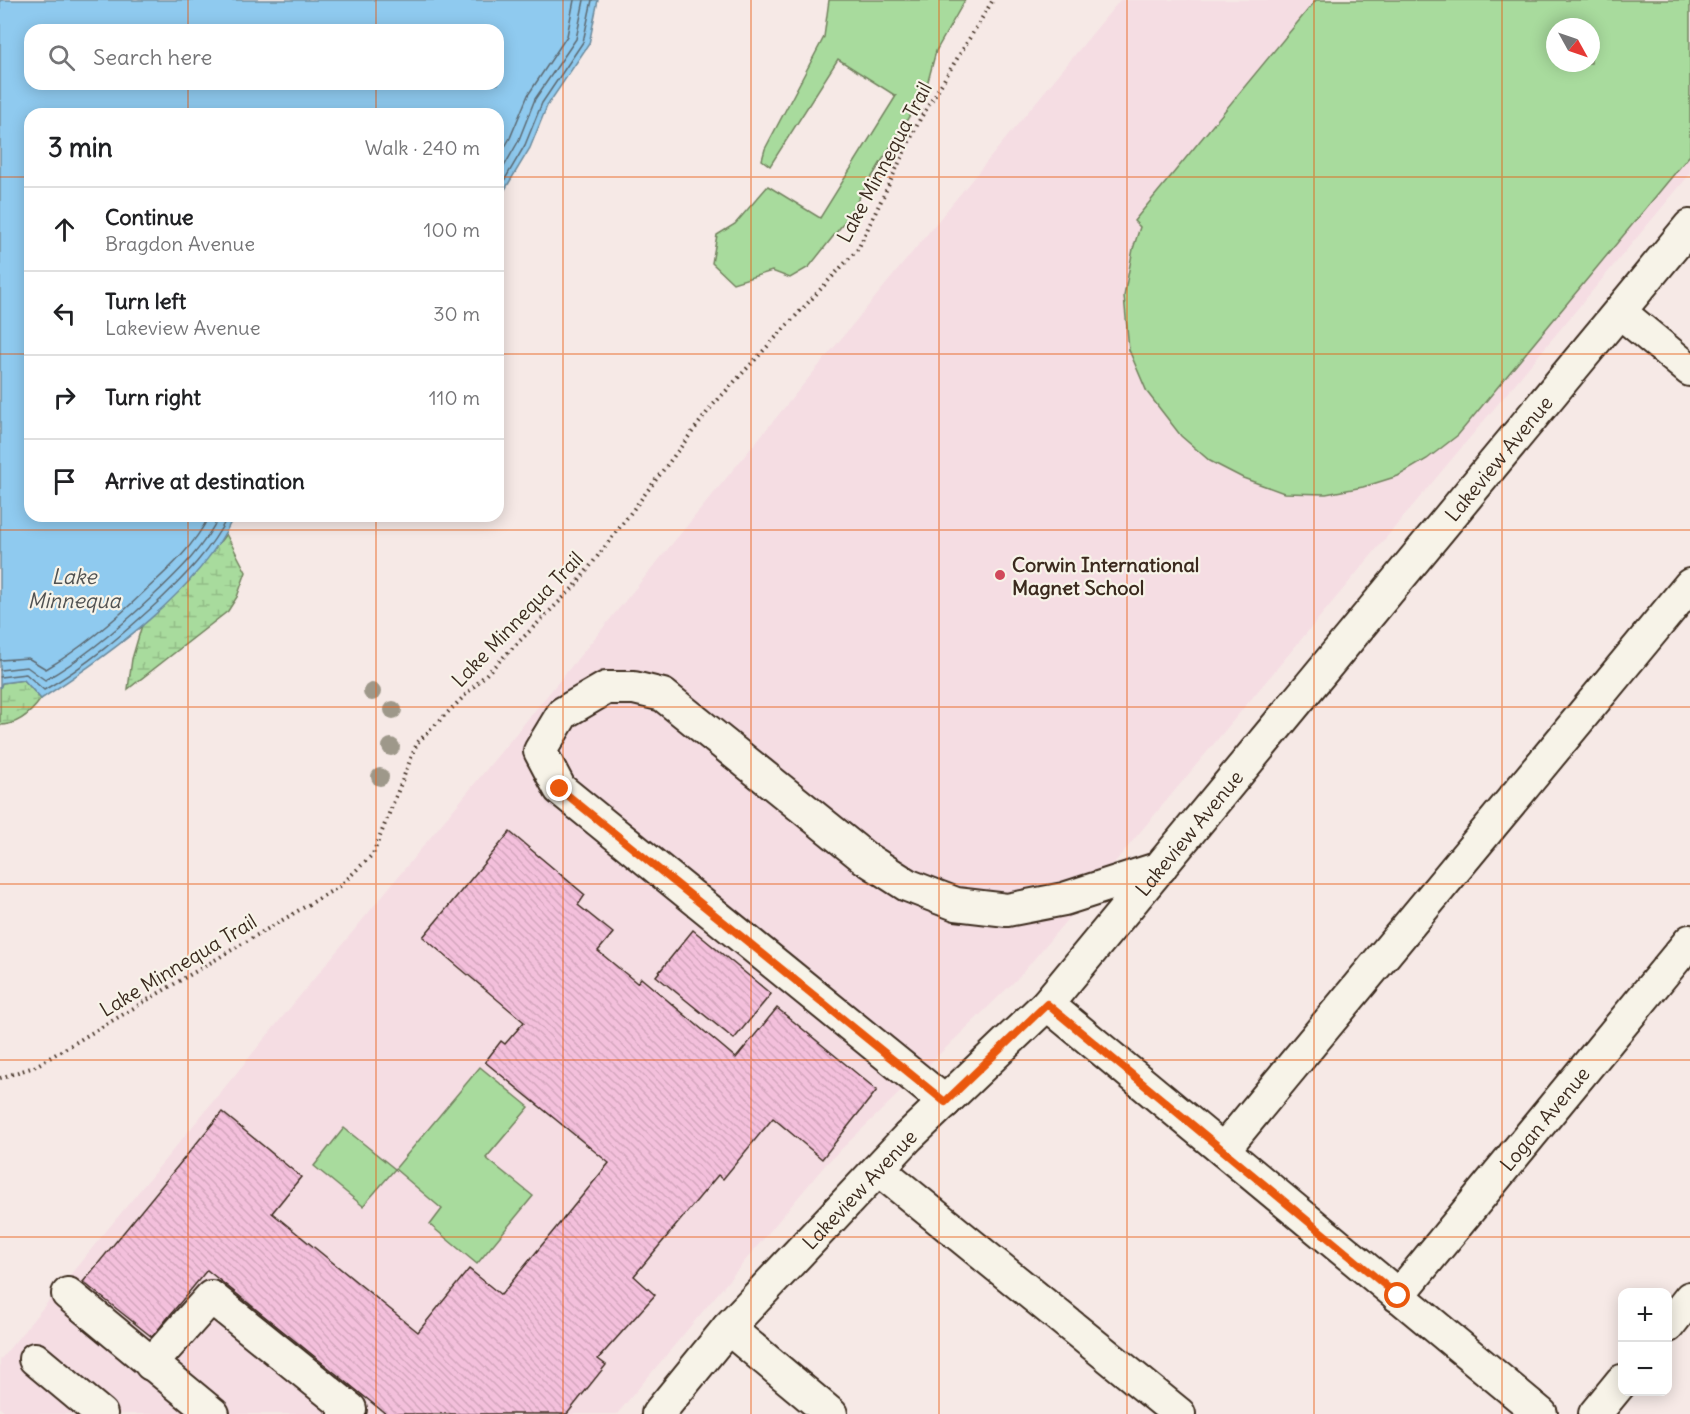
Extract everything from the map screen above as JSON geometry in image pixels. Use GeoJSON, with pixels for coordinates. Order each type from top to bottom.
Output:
{"type":"FeatureCollection","features":[{"type":"Feature","properties":{"kind":"street","name":"Lakeview Avenue"},"geometry":{"type":"LineString","coordinates":[[658,1414],[728,1328],[878,1169],[1047,1004],[1690,226]]}},
{"type":"Feature","properties":{"kind":"street"},"geometry":{"type":"LineString","coordinates":[[1620,312],[1690,370]]}},
{"type":"Feature","properties":{"kind":"street"},"geometry":{"type":"LineString","coordinates":[[1223,1150],[1690,585]]}},
{"type":"Feature","properties":{"kind":"street"},"geometry":{"type":"LineString","coordinates":[[945,1102],[560,789],[540,751],[563,713],[606,688],[634,688],[663,695],[865,858],[907,885],[956,904],[1007,910],[1064,899],[1160,868]]}},
{"type":"Feature","properties":{"kind":"street","name":"Logan Avenue"},"geometry":{"type":"LineString","coordinates":[[1398,1296],[1690,941]]}},
{"type":"Feature","properties":{"kind":"street"},"geometry":{"type":"LineString","coordinates":[[1047,1004],[1541,1414]]}},
{"type":"Feature","properties":{"kind":"street"},"geometry":{"type":"LineString","coordinates":[[878,1169],[1179,1414]]}},
{"type":"Feature","properties":{"kind":"street"},"geometry":{"type":"LineString","coordinates":[[68,1294],[213,1414]]}},
{"type":"Feature","properties":{"kind":"street"},"geometry":{"type":"LineString","coordinates":[[151,1364],[211,1297],[350,1409],[345,1414]]}},
{"type":"Feature","properties":{"kind":"street"},"geometry":{"type":"LineString","coordinates":[[1672,1321],[1690,1298]]}},
{"type":"Feature","properties":{"kind":"street"},"geometry":{"type":"LineString","coordinates":[[728,1328],[831,1414]]}},
{"type":"Feature","properties":{"kind":"street"},"geometry":{"type":"LineString","coordinates":[[35,1359],[101,1414]]}},
{"type":"Feature","properties":{"kind":"street"},"geometry":{"type":"LineString","coordinates":[[1595,1414],[1618,1387]]}},
{"type":"Feature","properties":{"kind":"path","name":"Lake Minnequa Trail"},"geometry":{"type":"LineString","coordinates":[[0,1078],[34,1067],[340,886],[373,854],[417,743],[575,586],[712,406],[858,249],[920,119],[993,0]]}},
{"type":"Feature","properties":{"kind":"shaded area","name":"Corwin International Magnet School"},"geometry":{"type":"Polygon","coordinates":[[[1120,0],[1690,0],[1690,174],[1019,977],[826,1164],[617,1414],[7,1414],[0,1408],[0,1360],[1120,0]]]}},
{"type":"Feature","properties":{"kind":"green space"},"geometry":{"type":"Polygon","coordinates":[[[829,0],[965,0],[936,51],[926,89],[843,224],[809,267],[790,278],[772,271],[733,283],[712,263],[717,235],[735,224],[768,186],[820,218],[896,96],[838,59],[770,166],[762,160],[765,149],[824,37],[829,0]]]}},
{"type":"Feature","properties":{"kind":"green space"},"geometry":{"type":"Polygon","coordinates":[[[1316,0],[1690,0],[1690,155],[1458,435],[1427,459],[1398,476],[1363,487],[1326,494],[1284,493],[1243,478],[1210,461],[1181,436],[1147,392],[1129,350],[1124,296],[1133,249],[1140,227],[1134,221],[1316,0]]]}},
{"type":"Feature","properties":{"kind":"green space"},"geometry":{"type":"Polygon","coordinates":[[[226,534],[246,572],[237,597],[228,611],[128,689],[132,659],[142,625],[189,581],[226,534]]]}},
{"type":"Feature","properties":{"kind":"green space"},"geometry":{"type":"Polygon","coordinates":[[[24,680],[41,699],[24,717],[13,723],[0,725],[2,683],[24,680]]]}},
{"type":"Feature","properties":{"kind":"green space"},"geometry":{"type":"Polygon","coordinates":[[[480,1067],[529,1107],[486,1158],[533,1196],[477,1264],[430,1225],[442,1209],[395,1169],[480,1067]]]}},
{"type":"Feature","properties":{"kind":"green space"},"geometry":{"type":"Polygon","coordinates":[[[344,1128],[395,1169],[363,1206],[314,1166],[344,1128]]]}},
{"type":"Feature","properties":{"kind":"water","name":"Lake Minnequa"},"geometry":{"type":"Polygon","coordinates":[[[0,0],[598,0],[589,44],[547,106],[530,148],[504,191],[504,108],[24,108],[24,522],[231,522],[218,544],[175,595],[150,619],[95,662],[41,699],[24,680],[2,683],[0,688],[0,0]]]}},
{"type":"Feature","properties":{"kind":"building"},"geometry":{"type":"Polygon","coordinates":[[[510,832],[585,895],[578,905],[613,933],[598,951],[637,983],[641,978],[736,1058],[777,1008],[877,1090],[822,1159],[773,1118],[723,1179],[718,1175],[634,1276],[655,1295],[598,1359],[606,1365],[567,1414],[386,1414],[207,1270],[152,1337],[83,1282],[222,1112],[301,1177],[272,1213],[418,1332],[469,1269],[501,1295],[609,1163],[485,1062],[501,1041],[505,1044],[524,1022],[423,937],[510,832]]]}},
{"type":"Feature","properties":{"kind":"building"},"geometry":{"type":"Polygon","coordinates":[[[693,930],[771,994],[734,1039],[656,976],[693,930]]]}},
{"type":"Feature","properties":{"kind":"place","name":"Corwin International Magnet School"},"geometry":{"type":"Point","coordinates":[1000,575]}},
{"type":"Feature","properties":{"kind":"route"},"geometry":{"type":"LineString","coordinates":[[560,789],[945,1102],[1047,1004],[1398,1296]]}}]}
